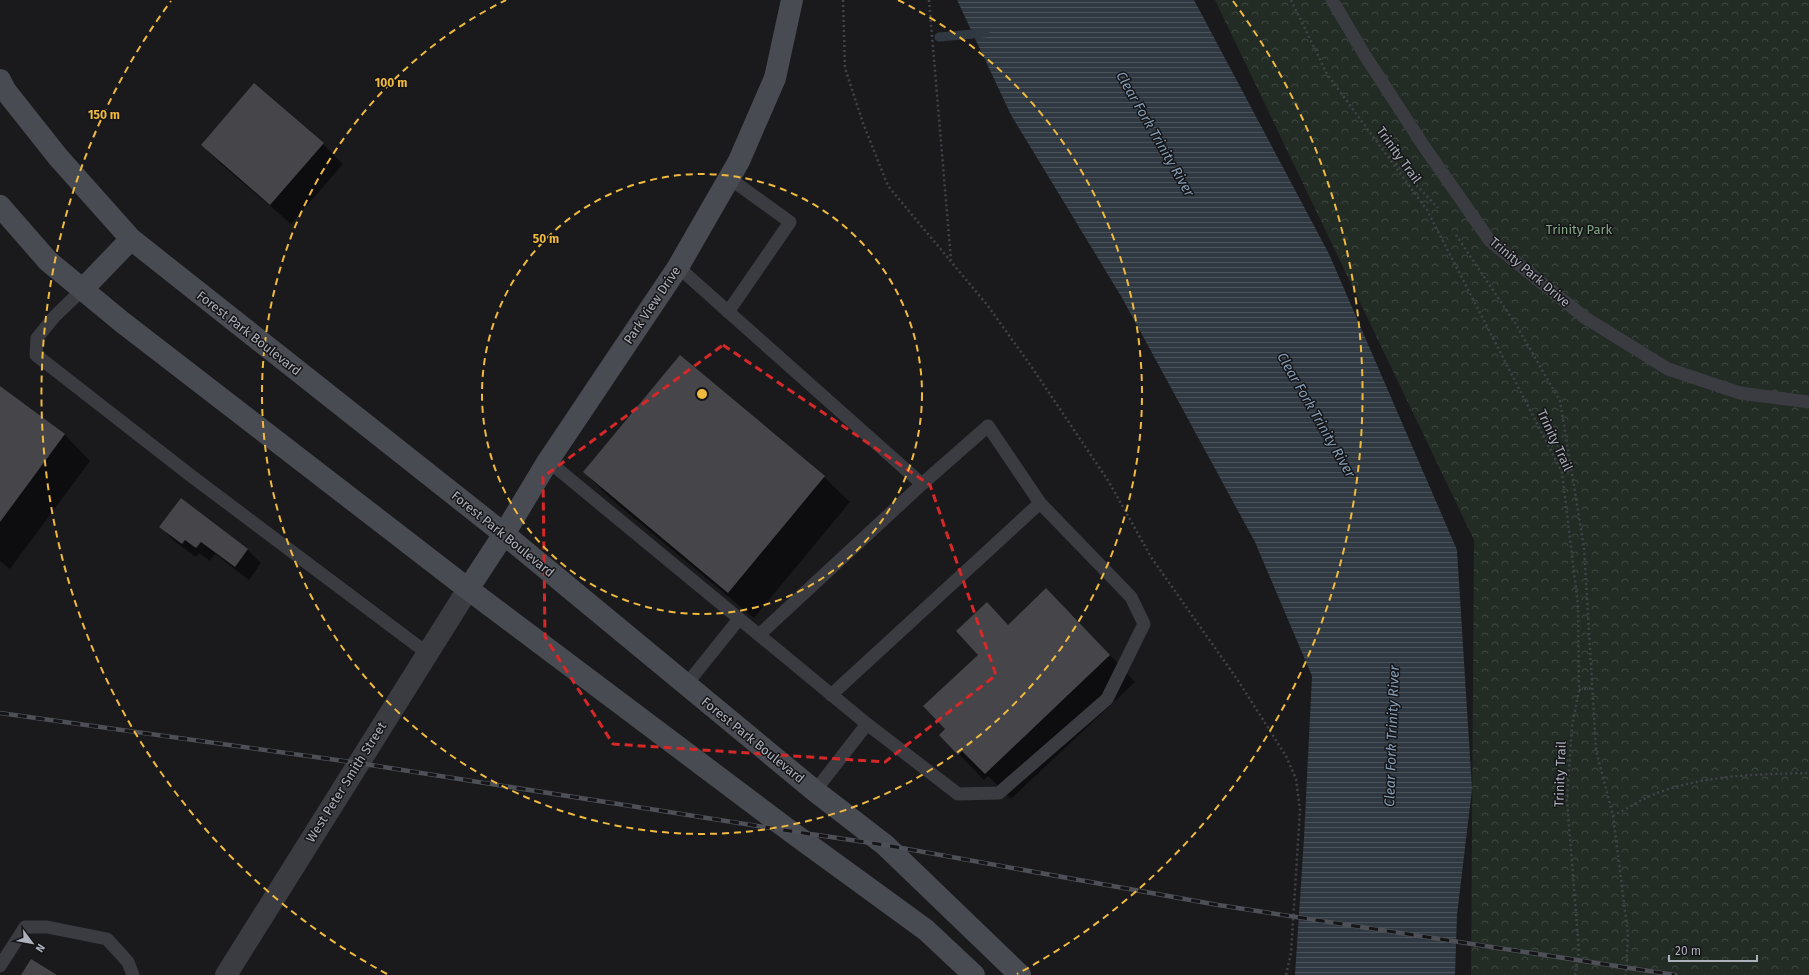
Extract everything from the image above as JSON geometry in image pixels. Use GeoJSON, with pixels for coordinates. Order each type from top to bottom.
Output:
{"type":"FeatureCollection","features":[{"type":"Feature","properties":{"kind":"main road","name":"Park View Drive"},"geometry":{"type":"LineString","coordinates":[[468,589],[504,534],[548,461],[678,267],[730,178],[775,78],[792,0]]}},
{"type":"Feature","properties":{"kind":"main road","name":"Forest Park Boulevard"},"geometry":{"type":"LineString","coordinates":[[0,80],[5,90],[58,157],[131,239],[504,534],[686,685],[885,845],[1020,975]]}},
{"type":"Feature","properties":{"kind":"main road"},"geometry":{"type":"LineString","coordinates":[[0,206],[48,261],[122,322],[468,589],[790,831],[926,930],[974,975]]}},
{"type":"Feature","properties":{"kind":"main road"},"geometry":{"type":"LineString","coordinates":[[83,289],[131,239]]}},
{"type":"Feature","properties":{"kind":"street","name":"West Peter Smith Street"},"geometry":{"type":"LineString","coordinates":[[226,975],[468,589]]}},
{"type":"Feature","properties":{"kind":"lane","name":"Trinity Park Drive"},"geometry":{"type":"LineString","coordinates":[[1332,0],[1364,54],[1423,145],[1490,242],[1584,317],[1668,369],[1740,393],[1809,402]]}},
{"type":"Feature","properties":{"kind":"lane"},"geometry":{"type":"LineString","coordinates":[[728,312],[790,222],[730,178]]}},
{"type":"Feature","properties":{"kind":"lane"},"geometry":{"type":"LineString","coordinates":[[678,267],[922,484]]}},
{"type":"Feature","properties":{"kind":"lane"},"geometry":{"type":"LineString","coordinates":[[83,289],[55,316],[38,338],[36,355],[190,475],[427,653]]}},
{"type":"Feature","properties":{"kind":"lane"},"geometry":{"type":"LineString","coordinates":[[548,461],[758,635],[831,695],[958,794],[999,793],[1107,699],[1144,624],[1130,597],[1040,503],[988,426],[922,484],[758,635]]}},
{"type":"Feature","properties":{"kind":"lane"},"geometry":{"type":"LineString","coordinates":[[831,695],[1040,503]]}},
{"type":"Feature","properties":{"kind":"lane"},"geometry":{"type":"LineString","coordinates":[[686,685],[739,619]]}},
{"type":"Feature","properties":{"kind":"lane"},"geometry":{"type":"LineString","coordinates":[[816,791],[867,724]]}},
{"type":"Feature","properties":{"kind":"lane"},"geometry":{"type":"LineString","coordinates":[[0,966],[25,927],[47,927],[107,939],[128,962],[133,975]]}},
{"type":"Feature","properties":{"kind":"path"},"geometry":{"type":"LineString","coordinates":[[843,0],[845,68],[863,123],[888,186],[988,306],[1109,482],[1151,557],[1239,682],[1286,756],[1296,779],[1300,810],[1291,953],[1286,975]]}},
{"type":"Feature","properties":{"kind":"path"},"geometry":{"type":"LineString","coordinates":[[929,0],[951,260]]}},
{"type":"Feature","properties":{"kind":"path","name":"Trinity Trail"},"geometry":{"type":"LineString","coordinates":[[1291,0],[1328,74],[1427,210],[1562,472],[1578,605],[1579,690],[1572,726],[1568,800],[1579,951],[1575,975]]}},
{"type":"Feature","properties":{"kind":"path"},"geometry":{"type":"LineString","coordinates":[[1381,147],[1439,209]]}},
{"type":"Feature","properties":{"kind":"path"},"geometry":{"type":"LineString","coordinates":[[1456,234],[1515,323],[1560,401],[1584,547],[1591,688],[1596,750],[1613,816],[1628,934],[1626,975]]}},
{"type":"Feature","properties":{"kind":"path"},"geometry":{"type":"LineString","coordinates":[[1562,472],[1572,471]]}},
{"type":"Feature","properties":{"kind":"path"},"geometry":{"type":"LineString","coordinates":[[1579,690],[1591,688]]}},
{"type":"Feature","properties":{"kind":"path"},"geometry":{"type":"LineString","coordinates":[[1613,816],[1659,792],[1700,781],[1756,774],[1809,773]]}},
{"type":"Feature","properties":{"kind":"highlighted area"},"geometry":{"type":"Polygon","coordinates":[[[723,345],[930,485],[996,675],[885,762],[613,744],[545,637],[543,477],[723,345]]]}},
{"type":"Feature","properties":{"kind":"green space","name":"Trinity Park"},"geometry":{"type":"Polygon","coordinates":[[[1215,0],[1809,0],[1809,975],[1471,975],[1474,540],[1215,0]]]}},
{"type":"Feature","properties":{"kind":"water","name":"Clear Fork Trinity River"},"geometry":{"type":"Polygon","coordinates":[[[957,0],[1194,0],[1329,254],[1457,550],[1472,789],[1457,915],[1455,975],[1295,975],[1304,838],[1312,676],[1255,542],[1121,296],[1011,115],[957,0]]]}},
{"type":"Feature","properties":{"kind":"building"},"geometry":{"type":"Polygon","coordinates":[[[254,83],[324,143],[270,205],[201,145],[254,83]]]}},
{"type":"Feature","properties":{"kind":"building"},"geometry":{"type":"Polygon","coordinates":[[[680,355],[825,476],[728,593],[583,472],[680,355]]]}},
{"type":"Feature","properties":{"kind":"building"},"geometry":{"type":"Polygon","coordinates":[[[0,386],[65,434],[0,522],[0,386]]]}},
{"type":"Feature","properties":{"kind":"building"},"geometry":{"type":"Polygon","coordinates":[[[181,498],[248,549],[235,567],[201,542],[196,548],[185,540],[182,544],[159,527],[181,498]]]}},
{"type":"Feature","properties":{"kind":"building"},"geometry":{"type":"Polygon","coordinates":[[[1046,588],[1110,655],[985,774],[962,751],[958,755],[939,735],[945,729],[923,706],[978,655],[956,631],[987,602],[1008,625],[1046,588]]]}},
{"type":"Feature","properties":{"kind":"building"},"geometry":{"type":"Polygon","coordinates":[[[31,959],[57,975],[21,975],[31,959]]]}},
{"type":"Feature","properties":{"kind":"waterway"},"geometry":{"type":"LineString","coordinates":[[939,37],[985,33]]}},
{"type":"Feature","properties":{"kind":"railway"},"geometry":{"type":"LineString","coordinates":[[0,713],[358,763],[885,845],[1218,905],[1675,975]]}}]}
